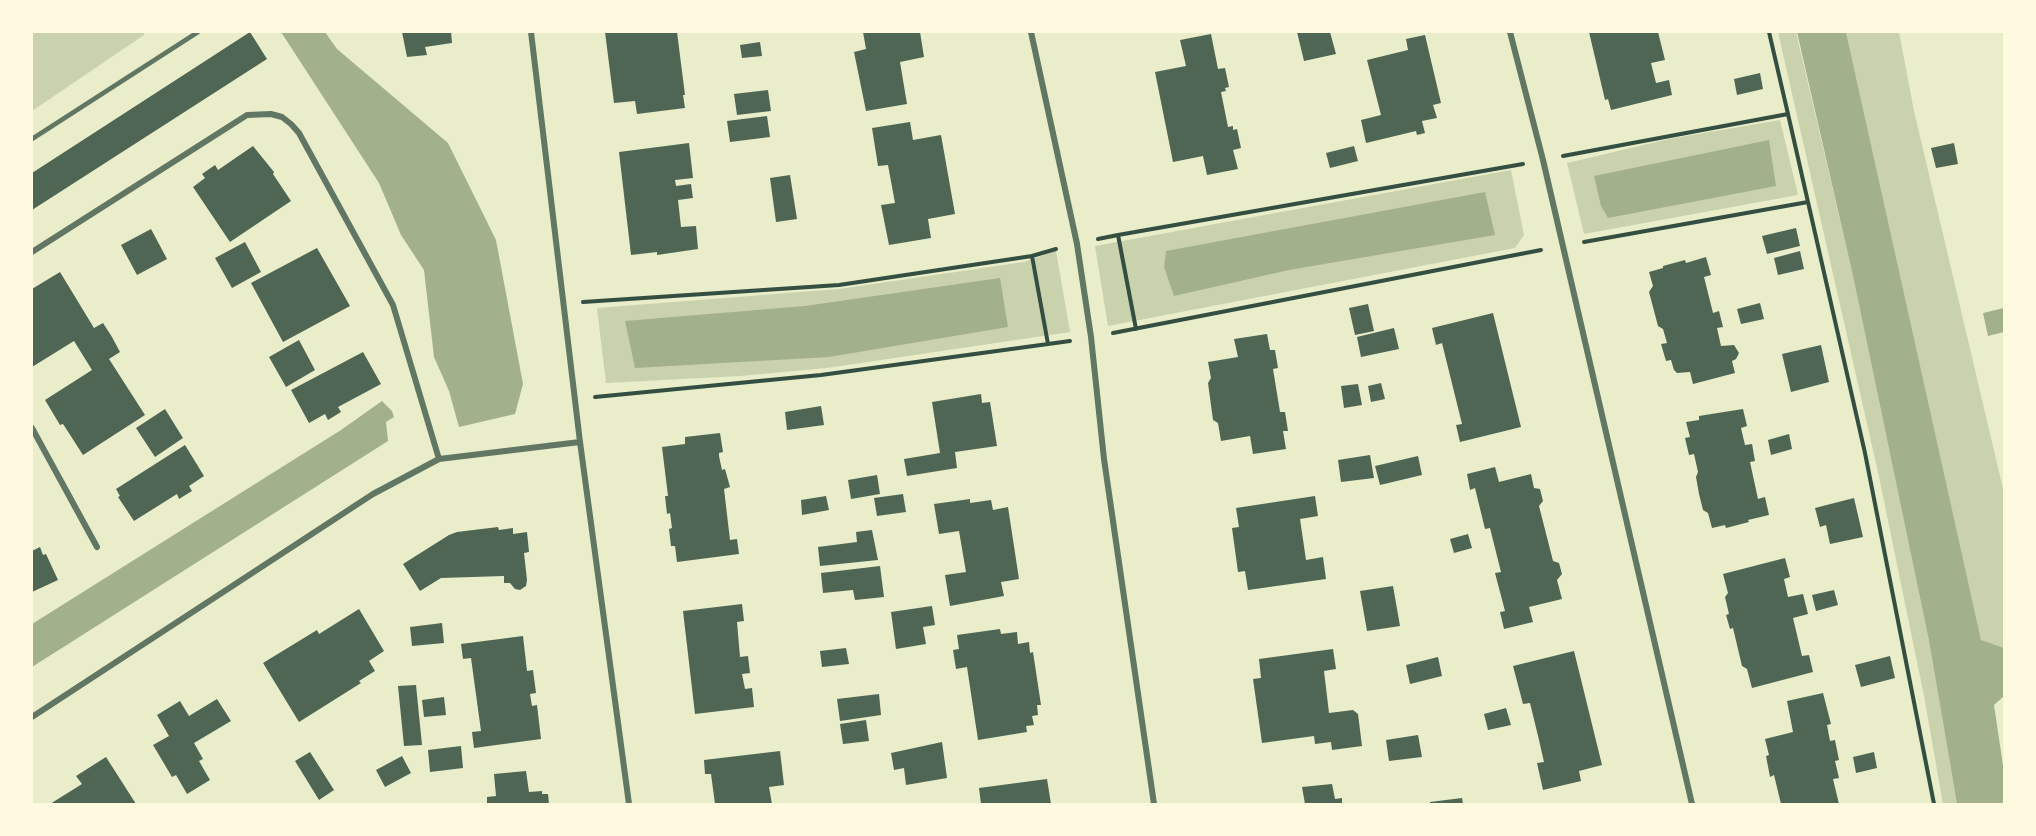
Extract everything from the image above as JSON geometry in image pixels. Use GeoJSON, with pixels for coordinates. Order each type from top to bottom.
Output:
{"type":"FeatureCollection","features":[{"type":"Feature","properties":{"kind":"street"},"geometry":{"type":"LineString","coordinates":[[531,32],[580,442],[629,804]]}},
{"type":"Feature","properties":{"kind":"street"},"geometry":{"type":"LineString","coordinates":[[1031,32],[1077,244],[1091,337],[1104,459],[1154,804]]}},
{"type":"Feature","properties":{"kind":"street"},"geometry":{"type":"LineString","coordinates":[[1510,32],[1543,160],[1692,804]]}},
{"type":"Feature","properties":{"kind":"street"},"geometry":{"type":"LineString","coordinates":[[32,252],[247,115],[259,113],[282,117],[299,134],[393,305],[439,459]]}},
{"type":"Feature","properties":{"kind":"street"},"geometry":{"type":"LineString","coordinates":[[32,428],[97,547]]}},
{"type":"Feature","properties":{"kind":"street"},"geometry":{"type":"LineString","coordinates":[[32,717],[373,494],[439,459],[580,442]]}},
{"type":"Feature","properties":{"kind":"lane"},"geometry":{"type":"LineString","coordinates":[[32,139],[198,32]]}},
{"type":"Feature","properties":{"kind":"path"},"geometry":{"type":"LineString","coordinates":[[1769,32],[1865,453],[1934,804]]}},
{"type":"Feature","properties":{"kind":"path"},"geometry":{"type":"LineString","coordinates":[[1136,329],[1118,236],[1788,114]]}},
{"type":"Feature","properties":{"kind":"path"},"geometry":{"type":"LineString","coordinates":[[576,399],[821,375],[1091,337],[1562,246],[1808,202]]}},
{"type":"Feature","properties":{"kind":"path"},"geometry":{"type":"LineString","coordinates":[[563,304],[839,285],[1032,256]]}},
{"type":"Feature","properties":{"kind":"shaded area"},"geometry":{"type":"Polygon","coordinates":[[[32,32],[144,32],[144,35],[32,111],[32,32]]]}},
{"type":"Feature","properties":{"kind":"shaded area"},"geometry":{"type":"Polygon","coordinates":[[[281,32],[325,32],[337,49],[448,143],[496,240],[523,384],[515,414],[459,427],[449,391],[434,357],[424,270],[401,235],[379,183],[281,32]]]}},
{"type":"Feature","properties":{"kind":"shaded area"},"geometry":{"type":"Polygon","coordinates":[[[1778,32],[1796,32],[1853,276],[1929,641],[1957,804],[1943,804],[1924,696],[1878,472],[1778,32]]]}},
{"type":"Feature","properties":{"kind":"shaded area"},"geometry":{"type":"Polygon","coordinates":[[[1797,32],[1846,32],[1981,640],[2004,648],[2004,696],[1994,705],[2004,772],[2004,804],[1957,804],[1929,641],[1853,276],[1797,32]]]}},
{"type":"Feature","properties":{"kind":"shaded area"},"geometry":{"type":"Polygon","coordinates":[[[1846,32],[1899,32],[1914,111],[2004,493],[2004,648],[1981,641],[1846,32]]]}},
{"type":"Feature","properties":{"kind":"shaded area"},"geometry":{"type":"Polygon","coordinates":[[[1780,120],[1798,195],[1584,234],[1567,163],[1669,139],[1780,120]]]}},
{"type":"Feature","properties":{"kind":"shaded area"},"geometry":{"type":"Polygon","coordinates":[[[1769,140],[1776,186],[1608,218],[1601,206],[1594,176],[1769,140]]]}},
{"type":"Feature","properties":{"kind":"shaded area"},"geometry":{"type":"Polygon","coordinates":[[[1511,170],[1524,235],[1515,248],[1108,326],[1095,246],[1511,170]]]}},
{"type":"Feature","properties":{"kind":"shaded area"},"geometry":{"type":"Polygon","coordinates":[[[1485,192],[1495,235],[1289,270],[1174,296],[1164,267],[1166,251],[1485,192]]]}},
{"type":"Feature","properties":{"kind":"shaded area"},"geometry":{"type":"Polygon","coordinates":[[[1056,251],[1070,332],[827,368],[740,376],[606,383],[597,308],[839,289],[1024,262],[1056,251]]]}},
{"type":"Feature","properties":{"kind":"shaded area"},"geometry":{"type":"Polygon","coordinates":[[[1000,278],[1008,327],[829,357],[635,368],[625,321],[805,306],[1000,278]]]}},
{"type":"Feature","properties":{"kind":"shaded area"},"geometry":{"type":"Polygon","coordinates":[[[2004,308],[2004,332],[1988,336],[1983,313],[2004,308]]]}},
{"type":"Feature","properties":{"kind":"shaded area"},"geometry":{"type":"Polygon","coordinates":[[[382,401],[392,411],[394,417],[386,422],[388,441],[32,667],[32,624],[341,430],[382,401]]]}},
{"type":"Feature","properties":{"kind":"building"},"geometry":{"type":"Polygon","coordinates":[[[250,32],[267,59],[32,210],[32,173],[250,32]]]}},
{"type":"Feature","properties":{"kind":"building"},"geometry":{"type":"Polygon","coordinates":[[[402,32],[451,32],[452,43],[425,47],[427,55],[407,57],[402,32]]]}},
{"type":"Feature","properties":{"kind":"building"},"geometry":{"type":"Polygon","coordinates":[[[605,32],[677,32],[685,108],[637,114],[635,101],[614,103],[605,32]]]}},
{"type":"Feature","properties":{"kind":"building"},"geometry":{"type":"Polygon","coordinates":[[[863,32],[920,32],[924,57],[900,62],[907,104],[866,111],[854,52],[866,49],[863,32]]]}},
{"type":"Feature","properties":{"kind":"building"},"geometry":{"type":"Polygon","coordinates":[[[1297,32],[1330,32],[1336,54],[1304,61],[1297,32]]]}},
{"type":"Feature","properties":{"kind":"building"},"geometry":{"type":"Polygon","coordinates":[[[1589,32],[1658,32],[1665,60],[1651,63],[1656,83],[1669,80],[1672,95],[1611,110],[1608,99],[1605,100],[1589,32]]]}},
{"type":"Feature","properties":{"kind":"building"},"geometry":{"type":"Polygon","coordinates":[[[1211,34],[1218,69],[1225,68],[1229,87],[1225,88],[1226,91],[1221,92],[1228,127],[1233,126],[1233,130],[1237,129],[1241,148],[1233,150],[1238,169],[1207,175],[1203,156],[1173,162],[1155,72],[1186,66],[1180,40],[1211,34]]]}},
{"type":"Feature","properties":{"kind":"building"},"geometry":{"type":"Polygon","coordinates":[[[1425,35],[1441,103],[1433,105],[1437,118],[1422,121],[1425,133],[1417,135],[1416,131],[1366,143],[1361,120],[1381,115],[1367,60],[1408,50],[1406,39],[1425,35]]]}},
{"type":"Feature","properties":{"kind":"building"},"geometry":{"type":"Polygon","coordinates":[[[760,42],[762,56],[742,58],[740,45],[760,42]]]}},
{"type":"Feature","properties":{"kind":"building"},"geometry":{"type":"Polygon","coordinates":[[[1760,73],[1763,89],[1737,95],[1734,79],[1760,73]]]}},
{"type":"Feature","properties":{"kind":"building"},"geometry":{"type":"Polygon","coordinates":[[[768,90],[771,111],[737,115],[734,94],[768,90]]]}},
{"type":"Feature","properties":{"kind":"building"},"geometry":{"type":"Polygon","coordinates":[[[767,116],[770,137],[730,142],[727,121],[767,116]]]}},
{"type":"Feature","properties":{"kind":"building"},"geometry":{"type":"Polygon","coordinates":[[[910,122],[913,140],[941,135],[955,214],[928,219],[931,238],[889,245],[881,205],[895,203],[888,165],[878,166],[872,128],[910,122]]]}},
{"type":"Feature","properties":{"kind":"building"},"geometry":{"type":"Polygon","coordinates":[[[689,143],[693,178],[675,180],[676,186],[691,184],[693,198],[678,200],[681,227],[696,226],[698,249],[657,255],[657,252],[631,255],[619,152],[689,143]]]}},
{"type":"Feature","properties":{"kind":"building"},"geometry":{"type":"Polygon","coordinates":[[[1954,143],[1958,164],[1936,168],[1931,148],[1954,143]]]}},
{"type":"Feature","properties":{"kind":"building"},"geometry":{"type":"Polygon","coordinates":[[[253,146],[274,172],[273,174],[291,201],[230,242],[193,187],[205,178],[202,174],[215,165],[218,170],[253,146]]]}},
{"type":"Feature","properties":{"kind":"building"},"geometry":{"type":"Polygon","coordinates":[[[1354,146],[1358,161],[1330,168],[1326,153],[1354,146]]]}},
{"type":"Feature","properties":{"kind":"building"},"geometry":{"type":"Polygon","coordinates":[[[790,175],[797,219],[776,222],[770,178],[790,175]]]}},
{"type":"Feature","properties":{"kind":"building"},"geometry":{"type":"Polygon","coordinates":[[[1796,228],[1800,246],[1767,254],[1762,236],[1796,228]]]}},
{"type":"Feature","properties":{"kind":"building"},"geometry":{"type":"Polygon","coordinates":[[[151,229],[167,259],[137,275],[121,245],[151,229]]]}},
{"type":"Feature","properties":{"kind":"building"},"geometry":{"type":"Polygon","coordinates":[[[245,242],[261,272],[232,288],[215,258],[245,242]]]}},
{"type":"Feature","properties":{"kind":"building"},"geometry":{"type":"Polygon","coordinates":[[[317,248],[350,306],[283,342],[251,283],[317,248]]]}},
{"type":"Feature","properties":{"kind":"building"},"geometry":{"type":"Polygon","coordinates":[[[1800,251],[1804,269],[1778,275],[1774,258],[1800,251]]]}},
{"type":"Feature","properties":{"kind":"building"},"geometry":{"type":"Polygon","coordinates":[[[1706,257],[1711,275],[1704,277],[1713,313],[1719,311],[1723,327],[1717,328],[1721,346],[1734,345],[1739,353],[1732,361],[1735,373],[1693,384],[1690,372],[1677,373],[1671,360],[1666,361],[1661,344],[1667,343],[1663,329],[1658,326],[1649,292],[1653,286],[1649,272],[1685,260],[1686,263],[1706,257]]]}},
{"type":"Feature","properties":{"kind":"building"},"geometry":{"type":"Polygon","coordinates":[[[60,272],[94,328],[103,323],[112,337],[120,352],[109,359],[145,415],[83,455],[63,424],[60,425],[45,400],[92,370],[74,341],[32,367],[32,289],[60,272]]]}},
{"type":"Feature","properties":{"kind":"building"},"geometry":{"type":"Polygon","coordinates":[[[1760,303],[1764,319],[1741,324],[1737,309],[1760,303]]]}},
{"type":"Feature","properties":{"kind":"building"},"geometry":{"type":"Polygon","coordinates":[[[1368,304],[1374,331],[1355,335],[1349,308],[1368,304]]]}},
{"type":"Feature","properties":{"kind":"building"},"geometry":{"type":"Polygon","coordinates":[[[1493,313],[1521,427],[1460,442],[1456,425],[1462,424],[1442,343],[1436,345],[1432,328],[1493,313]]]}},
{"type":"Feature","properties":{"kind":"building"},"geometry":{"type":"Polygon","coordinates":[[[1394,328],[1399,349],[1361,357],[1357,337],[1394,328]]]}},
{"type":"Feature","properties":{"kind":"building"},"geometry":{"type":"Polygon","coordinates":[[[1267,334],[1270,350],[1275,350],[1278,368],[1273,369],[1280,412],[1285,412],[1288,431],[1283,431],[1286,449],[1253,454],[1250,436],[1221,441],[1218,423],[1213,420],[1208,383],[1211,378],[1208,362],[1238,357],[1234,339],[1267,334]]]}},
{"type":"Feature","properties":{"kind":"building"},"geometry":{"type":"Polygon","coordinates":[[[299,340],[315,370],[286,387],[269,357],[299,340]]]}},
{"type":"Feature","properties":{"kind":"building"},"geometry":{"type":"Polygon","coordinates":[[[1821,345],[1829,382],[1791,392],[1782,354],[1821,345]]]}},
{"type":"Feature","properties":{"kind":"building"},"geometry":{"type":"Polygon","coordinates":[[[363,352],[381,384],[338,407],[341,412],[328,420],[325,414],[309,423],[291,390],[363,352]]]}},
{"type":"Feature","properties":{"kind":"building"},"geometry":{"type":"Polygon","coordinates":[[[1381,383],[1385,399],[1371,402],[1368,386],[1381,383]]]}},
{"type":"Feature","properties":{"kind":"building"},"geometry":{"type":"Polygon","coordinates":[[[1358,384],[1362,405],[1344,408],[1341,386],[1358,384]]]}},
{"type":"Feature","properties":{"kind":"building"},"geometry":{"type":"Polygon","coordinates":[[[981,394],[982,403],[990,402],[997,446],[955,452],[957,468],[907,476],[904,459],[940,453],[932,402],[981,394]]]}},
{"type":"Feature","properties":{"kind":"building"},"geometry":{"type":"Polygon","coordinates":[[[821,406],[824,425],[787,430],[785,412],[821,406]]]}},
{"type":"Feature","properties":{"kind":"building"},"geometry":{"type":"Polygon","coordinates":[[[165,409],[183,438],[155,457],[136,428],[165,409]]]}},
{"type":"Feature","properties":{"kind":"building"},"geometry":{"type":"Polygon","coordinates":[[[1743,409],[1747,426],[1741,428],[1745,445],[1752,444],[1755,461],[1750,462],[1758,499],[1765,497],[1769,515],[1726,528],[1725,525],[1712,528],[1708,513],[1703,510],[1699,494],[1694,454],[1689,455],[1685,438],[1690,437],[1686,422],[1699,420],[1699,416],[1743,409]]]}},
{"type":"Feature","properties":{"kind":"building"},"geometry":{"type":"Polygon","coordinates":[[[720,433],[723,452],[719,453],[719,456],[722,470],[725,469],[730,487],[724,489],[730,540],[737,539],[739,554],[677,562],[675,546],[671,546],[669,529],[672,528],[670,513],[667,514],[665,496],[668,496],[662,447],[685,444],[685,437],[720,433]]]}},
{"type":"Feature","properties":{"kind":"building"},"geometry":{"type":"Polygon","coordinates":[[[1789,434],[1792,449],[1771,455],[1768,440],[1789,434]]]}},
{"type":"Feature","properties":{"kind":"building"},"geometry":{"type":"Polygon","coordinates":[[[185,445],[204,476],[189,486],[192,491],[179,499],[177,494],[134,521],[118,497],[120,496],[116,489],[185,445]]]}},
{"type":"Feature","properties":{"kind":"building"},"geometry":{"type":"Polygon","coordinates":[[[1370,455],[1374,478],[1341,482],[1338,460],[1370,455]]]}},
{"type":"Feature","properties":{"kind":"building"},"geometry":{"type":"Polygon","coordinates":[[[1418,456],[1422,475],[1380,485],[1375,466],[1418,456]]]}},
{"type":"Feature","properties":{"kind":"building"},"geometry":{"type":"Polygon","coordinates":[[[1495,467],[1499,482],[1531,474],[1534,488],[1540,489],[1543,501],[1539,506],[1553,561],[1559,563],[1562,574],[1557,580],[1562,599],[1529,607],[1533,622],[1504,629],[1500,612],[1505,611],[1495,573],[1501,572],[1490,528],[1485,529],[1475,488],[1470,490],[1467,474],[1495,467]]]}},
{"type":"Feature","properties":{"kind":"building"},"geometry":{"type":"Polygon","coordinates":[[[877,475],[880,494],[851,499],[848,480],[877,475]]]}},
{"type":"Feature","properties":{"kind":"building"},"geometry":{"type":"Polygon","coordinates":[[[903,494],[906,512],[877,516],[874,498],[903,494]]]}},
{"type":"Feature","properties":{"kind":"building"},"geometry":{"type":"Polygon","coordinates":[[[826,496],[829,510],[802,515],[801,500],[826,496]]]}},
{"type":"Feature","properties":{"kind":"building"},"geometry":{"type":"Polygon","coordinates":[[[1315,496],[1318,516],[1300,519],[1306,560],[1323,557],[1326,579],[1248,590],[1245,571],[1238,572],[1232,528],[1239,527],[1236,508],[1315,496]]]}},
{"type":"Feature","properties":{"kind":"building"},"geometry":{"type":"Polygon","coordinates":[[[1854,498],[1863,537],[1830,544],[1826,525],[1820,527],[1815,508],[1854,498]]]}},
{"type":"Feature","properties":{"kind":"building"},"geometry":{"type":"Polygon","coordinates":[[[970,499],[970,503],[991,500],[993,510],[1008,507],[1019,579],[1001,582],[1004,596],[950,606],[945,575],[966,572],[959,531],[939,534],[934,504],[970,499]]]}},
{"type":"Feature","properties":{"kind":"building"},"geometry":{"type":"Polygon","coordinates":[[[498,527],[499,530],[513,528],[513,534],[527,532],[529,552],[524,553],[527,580],[526,586],[520,590],[515,589],[510,583],[504,583],[504,576],[441,578],[420,591],[403,564],[449,535],[498,527]]]}},
{"type":"Feature","properties":{"kind":"building"},"geometry":{"type":"Polygon","coordinates":[[[872,530],[878,560],[820,566],[818,547],[857,542],[856,532],[872,530]]]}},
{"type":"Feature","properties":{"kind":"building"},"geometry":{"type":"Polygon","coordinates":[[[1468,534],[1472,548],[1454,553],[1450,539],[1468,534]]]}},
{"type":"Feature","properties":{"kind":"building"},"geometry":{"type":"Polygon","coordinates":[[[40,547],[43,555],[46,554],[58,580],[32,592],[32,551],[40,547]]]}},
{"type":"Feature","properties":{"kind":"building"},"geometry":{"type":"Polygon","coordinates":[[[1785,558],[1790,577],[1784,579],[1788,597],[1803,594],[1808,614],[1793,618],[1802,656],[1809,655],[1813,672],[1752,688],[1747,669],[1742,666],[1733,628],[1730,629],[1726,615],[1729,614],[1725,597],[1728,593],[1723,574],[1785,558]]]}},
{"type":"Feature","properties":{"kind":"building"},"geometry":{"type":"Polygon","coordinates":[[[880,566],[884,597],[855,600],[853,590],[823,593],[821,573],[880,566]]]}},
{"type":"Feature","properties":{"kind":"building"},"geometry":{"type":"Polygon","coordinates":[[[1393,586],[1400,626],[1367,631],[1360,591],[1393,586]]]}},
{"type":"Feature","properties":{"kind":"building"},"geometry":{"type":"Polygon","coordinates":[[[1834,590],[1838,605],[1816,611],[1812,595],[1834,590]]]}},
{"type":"Feature","properties":{"kind":"building"},"geometry":{"type":"Polygon","coordinates":[[[742,604],[744,621],[737,622],[740,657],[748,656],[750,673],[742,674],[745,689],[752,688],[754,707],[695,714],[683,611],[742,604]]]}},
{"type":"Feature","properties":{"kind":"building"},"geometry":{"type":"Polygon","coordinates":[[[932,606],[935,625],[923,627],[926,644],[896,649],[891,612],[932,606]]]}},
{"type":"Feature","properties":{"kind":"building"},"geometry":{"type":"Polygon","coordinates":[[[359,609],[384,651],[369,661],[375,671],[359,681],[361,683],[299,722],[263,663],[317,630],[319,634],[359,609]]]}},
{"type":"Feature","properties":{"kind":"building"},"geometry":{"type":"Polygon","coordinates":[[[442,623],[444,643],[412,646],[410,627],[442,623]]]}},
{"type":"Feature","properties":{"kind":"building"},"geometry":{"type":"Polygon","coordinates":[[[1000,629],[1001,634],[1017,632],[1018,644],[1029,642],[1030,653],[1033,652],[1041,705],[1037,705],[1038,715],[1032,716],[1034,725],[1026,726],[1027,732],[978,740],[967,667],[956,669],[953,650],[959,649],[957,635],[1000,629]]]}},
{"type":"Feature","properties":{"kind":"building"},"geometry":{"type":"Polygon","coordinates":[[[523,636],[527,671],[533,670],[536,693],[530,694],[532,706],[537,705],[541,739],[474,748],[472,732],[481,731],[471,658],[463,659],[461,644],[523,636]]]}},
{"type":"Feature","properties":{"kind":"building"},"geometry":{"type":"Polygon","coordinates":[[[846,648],[849,664],[822,667],[820,651],[846,648]]]}},
{"type":"Feature","properties":{"kind":"building"},"geometry":{"type":"Polygon","coordinates":[[[1333,649],[1336,669],[1324,671],[1329,713],[1353,710],[1358,714],[1362,746],[1332,750],[1331,742],[1315,744],[1314,736],[1262,743],[1253,679],[1261,678],[1259,659],[1333,649]]]}},
{"type":"Feature","properties":{"kind":"building"},"geometry":{"type":"Polygon","coordinates":[[[1574,651],[1602,765],[1579,771],[1581,781],[1543,790],[1537,763],[1544,762],[1539,740],[1530,703],[1523,704],[1513,666],[1574,651]]]}},
{"type":"Feature","properties":{"kind":"building"},"geometry":{"type":"Polygon","coordinates":[[[1890,656],[1895,678],[1861,687],[1855,665],[1890,656]]]}},
{"type":"Feature","properties":{"kind":"building"},"geometry":{"type":"Polygon","coordinates":[[[1438,657],[1442,676],[1410,684],[1406,665],[1438,657]]]}},
{"type":"Feature","properties":{"kind":"building"},"geometry":{"type":"Polygon","coordinates":[[[416,685],[422,745],[404,746],[398,686],[416,685]]]}},
{"type":"Feature","properties":{"kind":"building"},"geometry":{"type":"Polygon","coordinates":[[[1823,693],[1831,724],[1827,725],[1830,741],[1835,740],[1839,760],[1835,761],[1839,778],[1833,779],[1839,804],[1781,804],[1774,775],[1770,777],[1766,756],[1769,755],[1765,739],[1793,732],[1787,701],[1823,693]]]}},
{"type":"Feature","properties":{"kind":"building"},"geometry":{"type":"Polygon","coordinates":[[[879,694],[881,715],[840,721],[837,699],[879,694]]]}},
{"type":"Feature","properties":{"kind":"building"},"geometry":{"type":"Polygon","coordinates":[[[444,697],[446,715],[424,717],[422,700],[444,697]]]}},
{"type":"Feature","properties":{"kind":"building"},"geometry":{"type":"Polygon","coordinates":[[[217,699],[231,721],[194,743],[203,759],[199,761],[210,780],[187,794],[176,775],[172,777],[153,745],[169,736],[157,715],[180,701],[189,716],[217,699]]]}},
{"type":"Feature","properties":{"kind":"building"},"geometry":{"type":"Polygon","coordinates":[[[1506,708],[1511,725],[1488,730],[1484,714],[1506,708]]]}},
{"type":"Feature","properties":{"kind":"building"},"geometry":{"type":"Polygon","coordinates":[[[866,720],[869,741],[843,744],[840,724],[866,720]]]}},
{"type":"Feature","properties":{"kind":"building"},"geometry":{"type":"Polygon","coordinates":[[[1418,735],[1422,757],[1389,761],[1386,740],[1418,735]]]}},
{"type":"Feature","properties":{"kind":"building"},"geometry":{"type":"Polygon","coordinates":[[[942,742],[947,778],[906,785],[904,768],[894,770],[891,753],[942,742]]]}},
{"type":"Feature","properties":{"kind":"building"},"geometry":{"type":"Polygon","coordinates":[[[461,746],[463,768],[430,772],[428,750],[461,746]]]}},
{"type":"Feature","properties":{"kind":"building"},"geometry":{"type":"Polygon","coordinates":[[[780,751],[784,785],[769,787],[772,804],[715,804],[711,774],[705,774],[704,760],[780,751]]]}},
{"type":"Feature","properties":{"kind":"building"},"geometry":{"type":"Polygon","coordinates":[[[310,752],[334,790],[319,800],[295,761],[310,752]]]}},
{"type":"Feature","properties":{"kind":"building"},"geometry":{"type":"Polygon","coordinates":[[[1874,752],[1877,768],[1856,773],[1853,757],[1874,752]]]}},
{"type":"Feature","properties":{"kind":"building"},"geometry":{"type":"Polygon","coordinates":[[[402,756],[411,773],[385,787],[376,770],[402,756]]]}},
{"type":"Feature","properties":{"kind":"building"},"geometry":{"type":"Polygon","coordinates":[[[106,757],[136,804],[50,804],[82,784],[76,776],[106,757]]]}},
{"type":"Feature","properties":{"kind":"building"},"geometry":{"type":"Polygon","coordinates":[[[526,771],[529,792],[542,791],[542,794],[548,794],[549,804],[487,804],[487,797],[496,796],[494,774],[526,771]]]}},
{"type":"Feature","properties":{"kind":"building"},"geometry":{"type":"Polygon","coordinates":[[[1047,779],[1051,804],[981,804],[979,788],[1047,779]]]}},
{"type":"Feature","properties":{"kind":"building"},"geometry":{"type":"Polygon","coordinates":[[[1332,784],[1335,799],[1342,798],[1342,804],[1305,804],[1302,787],[1332,784]]]}},
{"type":"Feature","properties":{"kind":"building"},"geometry":{"type":"Polygon","coordinates":[[[1462,798],[1463,804],[1430,804],[1430,802],[1462,798]]]}}]}
